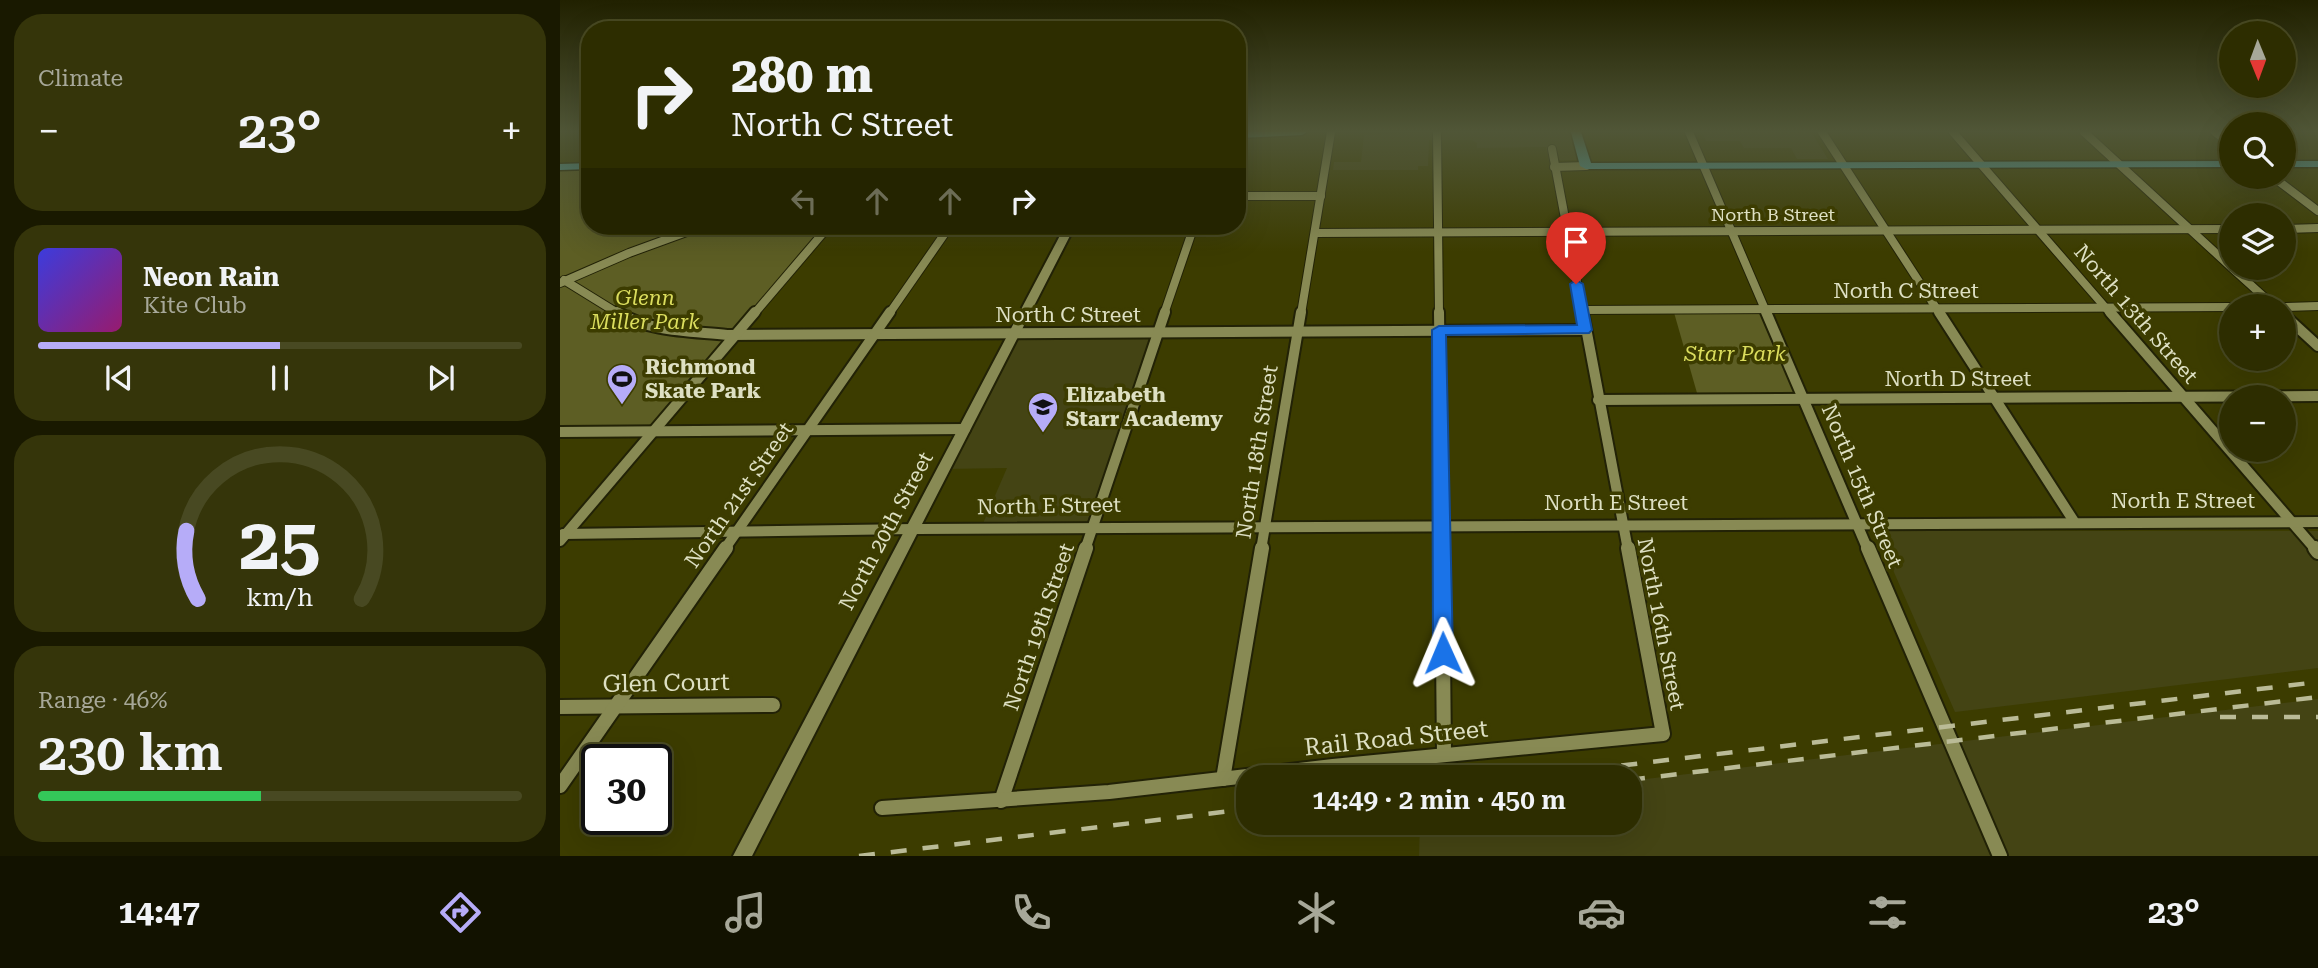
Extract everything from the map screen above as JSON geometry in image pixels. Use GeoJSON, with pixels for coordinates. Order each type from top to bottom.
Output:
{"type":"FeatureCollection","features":[{"type":"Feature","properties":{"kind":"street","name":"North 18th Street"},"geometry":{"type":"LineString","coordinates":[[1223,779],[1325,172]]}},
{"type":"Feature","properties":{"kind":"street"},"geometry":{"type":"LineString","coordinates":[[1438,172],[1444,755]]}},
{"type":"Feature","properties":{"kind":"street","name":"North 16th Street"},"geometry":{"type":"LineString","coordinates":[[1555,172],[1663,734]]}},
{"type":"Feature","properties":{"kind":"street","name":"North 15th Street"},"geometry":{"type":"LineString","coordinates":[[1707,172],[2000,856]]}},
{"type":"Feature","properties":{"kind":"street"},"geometry":{"type":"LineString","coordinates":[[1848,172],[2075,523]]}},
{"type":"Feature","properties":{"kind":"street","name":"North 13th Street"},"geometry":{"type":"LineString","coordinates":[[1988,172],[2318,552]]}},
{"type":"Feature","properties":{"kind":"street"},"geometry":{"type":"LineString","coordinates":[[2128,172],[2219,255]]}},
{"type":"Feature","properties":{"kind":"street"},"geometry":{"type":"LineString","coordinates":[[2289,189],[2318,211]]}},
{"type":"Feature","properties":{"kind":"street"},"geometry":{"type":"LineString","coordinates":[[1246,196],[1321,196]]}},
{"type":"Feature","properties":{"kind":"street"},"geometry":{"type":"LineString","coordinates":[[2296,229],[2318,228]]}},
{"type":"Feature","properties":{"kind":"street","name":"North B Street"},"geometry":{"type":"LineString","coordinates":[[1315,233],[2219,229]]}},
{"type":"Feature","properties":{"kind":"street"},"geometry":{"type":"LineString","coordinates":[[562,282],[680,235]]}},
{"type":"Feature","properties":{"kind":"street"},"geometry":{"type":"LineString","coordinates":[[562,536],[821,235]]}},
{"type":"Feature","properties":{"kind":"street","name":"North 21st Street"},"geometry":{"type":"LineString","coordinates":[[560,786],[944,235]]}},
{"type":"Feature","properties":{"kind":"street","name":"North 20th Street"},"geometry":{"type":"LineString","coordinates":[[742,856],[1065,235]]}},
{"type":"Feature","properties":{"kind":"street","name":"North 19th Street"},"geometry":{"type":"LineString","coordinates":[[1001,801],[1191,235]]}},
{"type":"Feature","properties":{"kind":"street"},"geometry":{"type":"LineString","coordinates":[[2246,280],[2261,294]]}},
{"type":"Feature","properties":{"kind":"street","name":"North C Street"},"geometry":{"type":"LineString","coordinates":[[562,282],[626,318],[660,328],[736,335],[1584,330]]}},
{"type":"Feature","properties":{"kind":"street"},"geometry":{"type":"LineString","coordinates":[[2296,306],[2318,306]]}},
{"type":"Feature","properties":{"kind":"street","name":"North C Street"},"geometry":{"type":"LineString","coordinates":[[1581,310],[2219,307]]}},
{"type":"Feature","properties":{"kind":"street"},"geometry":{"type":"LineString","coordinates":[[2296,326],[2318,346]]}},
{"type":"Feature","properties":{"kind":"street","name":"North D Street"},"geometry":{"type":"LineString","coordinates":[[1598,400],[2318,396]]}},
{"type":"Feature","properties":{"kind":"street"},"geometry":{"type":"LineString","coordinates":[[560,432],[965,429]]}},
{"type":"Feature","properties":{"kind":"street","name":"North E Street"},"geometry":{"type":"LineString","coordinates":[[914,529],[1442,524],[2318,522]]}},
{"type":"Feature","properties":{"kind":"street"},"geometry":{"type":"LineString","coordinates":[[562,536],[914,529]]}},
{"type":"Feature","properties":{"kind":"street","name":"Glen Court"},"geometry":{"type":"LineString","coordinates":[[560,707],[773,705]]}},
{"type":"Feature","properties":{"kind":"street","name":"Rail Road Street"},"geometry":{"type":"LineString","coordinates":[[882,808],[1108,792],[1663,734]]}},
{"type":"Feature","properties":{"kind":"shaded area","name":"Elizabeth Starr Academy"},"geometry":{"type":"Polygon","coordinates":[[[1158,332],[1093,527],[981,528],[1007,468],[944,469],[1014,333],[1158,332]]]}},
{"type":"Feature","properties":{"kind":"shaded area"},"geometry":{"type":"Polygon","coordinates":[[[1876,531],[2318,531],[2318,668],[1955,712],[1876,531]]]}},
{"type":"Feature","properties":{"kind":"shaded area"},"geometry":{"type":"Polygon","coordinates":[[[2318,699],[2318,856],[1419,856],[1420,835],[1642,835],[1642,779],[2318,699]]]}},
{"type":"Feature","properties":{"kind":"green space","name":"Glenn Miller Park"},"geometry":{"type":"Polygon","coordinates":[[[560,172],[581,172],[581,235],[821,235],[654,431],[560,432],[560,172]]]}},
{"type":"Feature","properties":{"kind":"green space","name":"Starr Park"},"geometry":{"type":"Polygon","coordinates":[[[1673,309],[1766,309],[1804,399],[1699,400],[1673,309]]]}},
{"type":"Feature","properties":{"kind":"railway"},"geometry":{"type":"LineString","coordinates":[[1626,765],[2318,682]]}},
{"type":"Feature","properties":{"kind":"railway"},"geometry":{"type":"LineString","coordinates":[[1642,778],[2318,697]]}},
{"type":"Feature","properties":{"kind":"railway"},"geometry":{"type":"LineString","coordinates":[[2220,717],[2318,717]]}},
{"type":"Feature","properties":{"kind":"railway"},"geometry":{"type":"LineString","coordinates":[[859,856],[1236,810]]}},
{"type":"Feature","properties":{"kind":"place","name":"Richmond Skate Park"},"geometry":{"type":"Point","coordinates":[622,406]}},
{"type":"Feature","properties":{"kind":"place","name":"Elizabeth Starr Academy"},"geometry":{"type":"Point","coordinates":[1043,434]}},
{"type":"Feature","properties":{"kind":"route"},"geometry":{"type":"LineString","coordinates":[[1443,653],[1439,330],[1584,330],[1576,284]]}}]}
